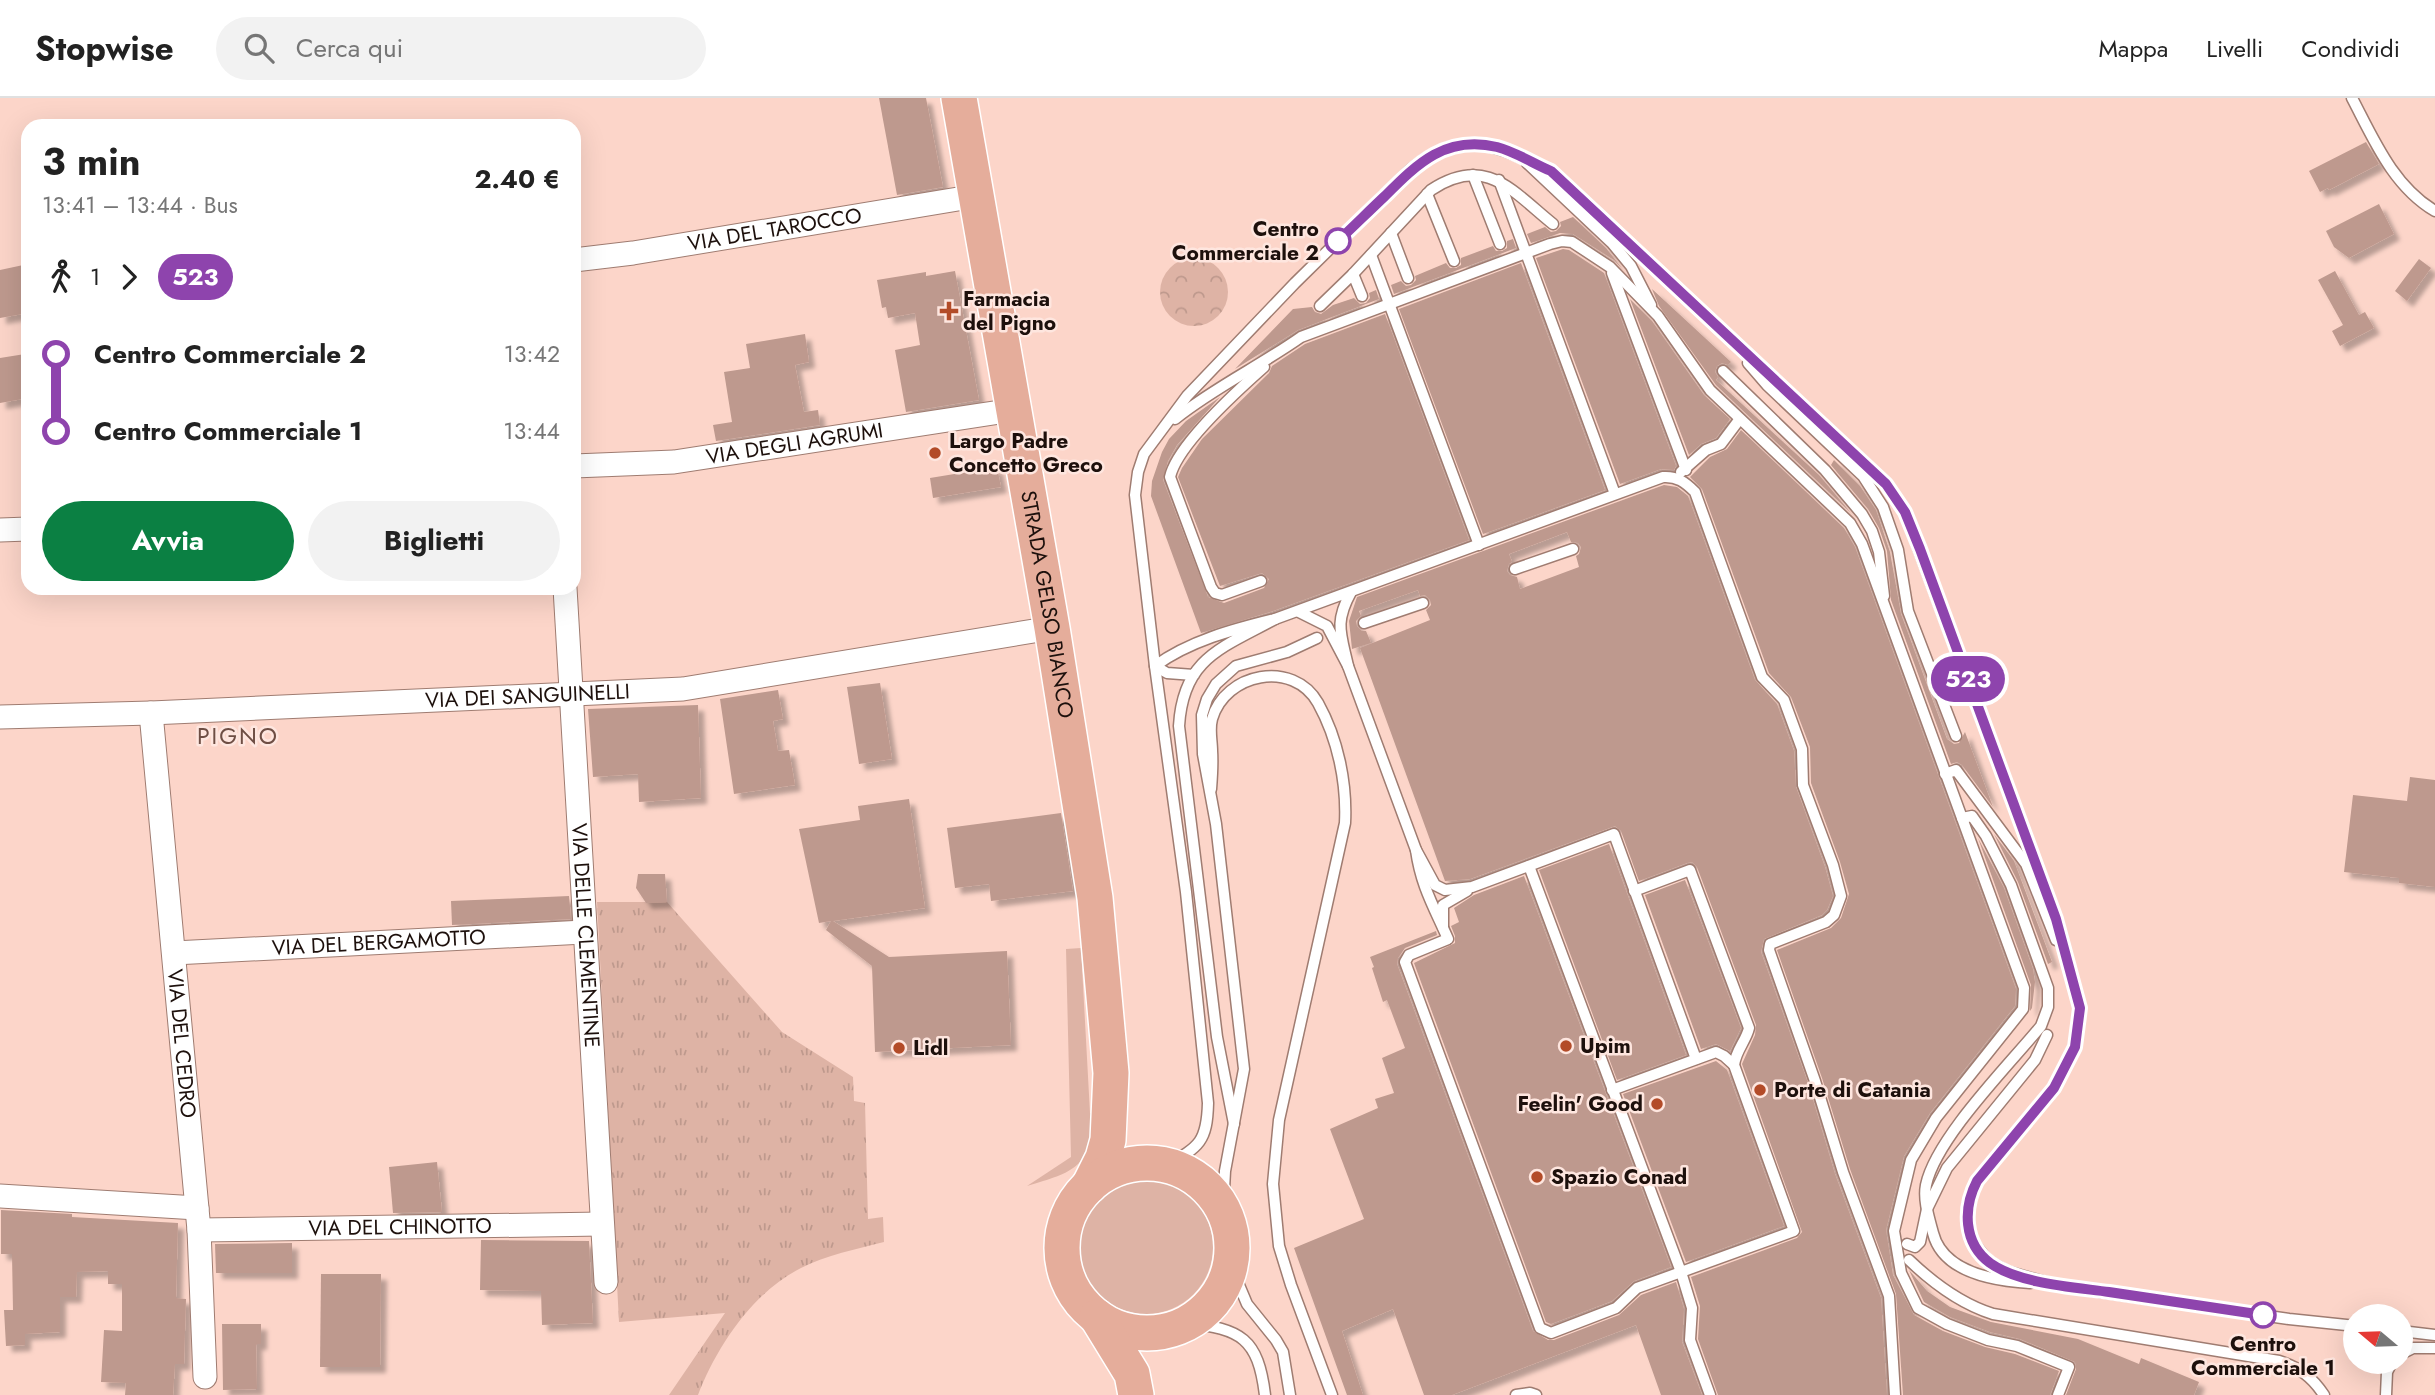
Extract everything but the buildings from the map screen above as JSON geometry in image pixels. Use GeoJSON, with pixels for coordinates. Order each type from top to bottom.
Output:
{"type":"FeatureCollection","features":[{"type":"Feature","properties":{"kind":"main road","name":"STRADA GELSO BIANCO"},"geometry":{"type":"LineString","coordinates":[[960,98],[1096,898],[1111,1073],[1108,1140],[1103,1158],[1089,1186]]}},
{"type":"Feature","properties":{"kind":"main road","name":"STRADA GELSO BIANCO"},"geometry":{"type":"LineString","coordinates":[[1111,1073],[1125,1128],[1132,1142],[1161,1164]]}},
{"type":"Feature","properties":{"kind":"main road"},"geometry":{"type":"LineString","coordinates":[[1141,1395],[1149,1359],[1167,1337],[1199,1315],[1219,1294],[1231,1266],[1228,1222],[1223,1208],[1212,1193],[1199,1180],[1184,1171],[1161,1164],[1127,1165],[1107,1173],[1089,1186],[1069,1215],[1062,1252],[1072,1289],[1097,1317],[1123,1330],[1151,1334],[1183,1325]]}},
{"type":"Feature","properties":{"kind":"main road"},"geometry":{"type":"LineString","coordinates":[[1097,1317],[1132,1374],[1136,1395]]}},
{"type":"Feature","properties":{"kind":"street","name":"VIA DEL TAROCCO"},"geometry":{"type":"LineString","coordinates":[[581,259],[633,253],[976,196]]}},
{"type":"Feature","properties":{"kind":"street","name":"VIA DEGLI AGRUMI"},"geometry":{"type":"LineString","coordinates":[[581,466],[674,462],[1013,410]]}},
{"type":"Feature","properties":{"kind":"street"},"geometry":{"type":"LineString","coordinates":[[0,530],[21,529]]}},
{"type":"Feature","properties":{"kind":"street","name":"VIA DELLE CLEMENTINE"},"geometry":{"type":"LineString","coordinates":[[565,595],[606,1282]]}},
{"type":"Feature","properties":{"kind":"street","name":"VIA DEI SANGUINELLI"},"geometry":{"type":"LineString","coordinates":[[0,717],[151,713],[683,689],[1052,628]]}},
{"type":"Feature","properties":{"kind":"street","name":"VIA DEL CEDRO"},"geometry":{"type":"LineString","coordinates":[[151,713],[198,1219],[205,1377]]}},
{"type":"Feature","properties":{"kind":"street","name":"VIA DEL BERGAMOTTO"},"geometry":{"type":"LineString","coordinates":[[174,953],[584,932]]}},
{"type":"Feature","properties":{"kind":"street","name":"VIA DEL CHINOTTO"},"geometry":{"type":"LineString","coordinates":[[0,1196],[198,1219],[601,1224]]}},
{"type":"Feature","properties":{"kind":"lane"},"geometry":{"type":"LineString","coordinates":[[2352,98],[2393,173],[2424,205],[2435,211]]}},
{"type":"Feature","properties":{"kind":"lane"},"geometry":{"type":"LineString","coordinates":[[1161,1164],[1186,1155],[1202,1140],[1207,1128],[1208,1102],[1186,892],[1135,495],[1144,454],[1187,396],[1295,283],[1421,161],[1452,147],[1468,144],[1500,148],[1551,171],[1867,465],[1886,484],[1905,512],[2056,919],[2080,1008],[2075,1047],[2054,1088],[1977,1181],[1968,1204],[1967,1216],[1973,1242],[1988,1261],[2006,1271],[2052,1284]]}},
{"type":"Feature","properties":{"kind":"lane"},"geometry":{"type":"LineString","coordinates":[[1522,159],[1612,243],[1631,266],[1658,316],[1710,390],[1850,523],[1862,544],[2024,988],[2024,1004],[2013,1023],[1936,1118],[1911,1160],[1894,1231],[1901,1273],[1918,1308],[1947,1324],[1988,1340],[2017,1346],[2069,1367],[2058,1395]]}},
{"type":"Feature","properties":{"kind":"lane"},"geometry":{"type":"LineString","coordinates":[[1472,175],[1500,244]]}},
{"type":"Feature","properties":{"kind":"lane"},"geometry":{"type":"LineString","coordinates":[[1320,306],[1427,194],[1446,180],[1472,175],[1499,180],[1553,224]]}},
{"type":"Feature","properties":{"kind":"lane"},"geometry":{"type":"LineString","coordinates":[[1499,180],[1615,494]]}},
{"type":"Feature","properties":{"kind":"lane"},"geometry":{"type":"LineString","coordinates":[[1427,194],[1454,261]]}},
{"type":"Feature","properties":{"kind":"lane"},"geometry":{"type":"LineString","coordinates":[[1391,233],[1408,278]]}},
{"type":"Feature","properties":{"kind":"lane"},"geometry":{"type":"LineString","coordinates":[[1158,433],[1217,387],[1301,337],[1549,244],[1572,242],[1610,267],[1658,316]]}},
{"type":"Feature","properties":{"kind":"lane"},"geometry":{"type":"LineString","coordinates":[[1371,255],[1479,545]]}},
{"type":"Feature","properties":{"kind":"lane"},"geometry":{"type":"LineString","coordinates":[[1610,267],[1686,470]]}},
{"type":"Feature","properties":{"kind":"lane"},"geometry":{"type":"LineString","coordinates":[[1353,274],[1362,296]]}},
{"type":"Feature","properties":{"kind":"lane"},"geometry":{"type":"LineString","coordinates":[[1717,326],[1767,385],[1850,462],[1874,491],[1889,522],[1898,550],[1908,611],[1956,736]]}},
{"type":"Feature","properties":{"kind":"lane"},"geometry":{"type":"LineString","coordinates":[[1261,581],[1222,595],[1215,593],[1170,477],[1172,467],[1203,427],[1278,353]]}},
{"type":"Feature","properties":{"kind":"lane"},"geometry":{"type":"LineString","coordinates":[[1723,371],[1825,470],[1862,514],[1880,552],[1885,609]]}},
{"type":"Feature","properties":{"kind":"lane"},"geometry":{"type":"LineString","coordinates":[[1155,666],[1177,651],[1242,627],[1299,612],[1615,494],[1672,476],[1686,470],[1706,450],[1721,444],[1739,420]]}},
{"type":"Feature","properties":{"kind":"lane"},"geometry":{"type":"LineString","coordinates":[[1672,476],[1685,482],[1695,492],[1762,677],[1784,701],[1802,750],[1803,785],[1842,896],[1834,915],[1826,922],[1778,940],[1770,944],[1769,950],[1815,1081],[1832,1139],[1889,1296],[1895,1395]]}},
{"type":"Feature","properties":{"kind":"lane"},"geometry":{"type":"LineString","coordinates":[[1515,569],[1573,549]]}},
{"type":"Feature","properties":{"kind":"lane"},"geometry":{"type":"LineString","coordinates":[[1348,666],[1339,625],[1340,614],[1350,592]]}},
{"type":"Feature","properties":{"kind":"lane"},"geometry":{"type":"LineString","coordinates":[[1364,622],[1423,603]]}},
{"type":"Feature","properties":{"kind":"lane"},"geometry":{"type":"LineString","coordinates":[[1299,612],[1327,626],[1348,666],[1416,850],[1435,885],[1451,890],[1472,887]]}},
{"type":"Feature","properties":{"kind":"lane"},"geometry":{"type":"LineString","coordinates":[[1234,1124],[1217,1037],[1179,726],[1184,695],[1210,654],[1275,619]]}},
{"type":"Feature","properties":{"kind":"lane"},"geometry":{"type":"LineString","coordinates":[[1223,1208],[1225,1171],[1244,1069],[1211,789],[1203,754],[1202,715],[1216,684],[1236,666],[1287,652],[1317,638]]}},
{"type":"Feature","properties":{"kind":"lane"},"geometry":{"type":"LineString","coordinates":[[1155,666],[1167,673],[1194,676]]}},
{"type":"Feature","properties":{"kind":"lane"},"geometry":{"type":"LineString","coordinates":[[1211,789],[1212,721],[1222,698],[1232,688],[1260,676],[1288,680],[1311,694],[1325,722],[1344,779],[1345,823],[1279,1120],[1273,1184],[1279,1245],[1332,1395]]}},
{"type":"Feature","properties":{"kind":"lane"},"geometry":{"type":"LineString","coordinates":[[1945,774],[1956,770],[2017,850],[2066,961]]}},
{"type":"Feature","properties":{"kind":"lane"},"geometry":{"type":"LineString","coordinates":[[1962,818],[1972,816],[1986,836],[2011,885],[2048,988],[2048,1007],[2041,1026],[1952,1132],[1931,1171],[1925,1187],[1927,1209],[1940,1251],[1960,1266],[2005,1282],[2052,1284],[2343,1325]]}},
{"type":"Feature","properties":{"kind":"lane"},"geometry":{"type":"LineString","coordinates":[[1443,928],[1443,905],[1472,887],[1614,834],[1696,1059]]}},
{"type":"Feature","properties":{"kind":"lane"},"geometry":{"type":"LineString","coordinates":[[1416,850],[1419,872],[1433,911],[1448,939],[1409,955],[1405,962],[1540,1328],[1551,1333],[1616,1308],[1637,1288],[1794,1231],[1734,1065],[1735,1056],[1748,1036],[1749,1028],[1690,870],[1634,891]]}},
{"type":"Feature","properties":{"kind":"lane"},"geometry":{"type":"LineString","coordinates":[[1529,866],[1681,1272],[1692,1308],[1690,1340],[1710,1395]]}},
{"type":"Feature","properties":{"kind":"lane"},"geometry":{"type":"LineString","coordinates":[[1907,1244],[1915,1247],[1920,1242],[1927,1209],[1947,1168],[2035,1060],[2047,1035]]}},
{"type":"Feature","properties":{"kind":"lane"},"geometry":{"type":"LineString","coordinates":[[1612,1090],[1716,1052],[1734,1065]]}},
{"type":"Feature","properties":{"kind":"lane"},"geometry":{"type":"LineString","coordinates":[[1232,1252],[1239,1285],[1247,1304],[1283,1352],[1290,1395]]}},
{"type":"Feature","properties":{"kind":"lane"},"geometry":{"type":"LineString","coordinates":[[1909,1260],[1927,1277],[1977,1309],[1993,1314],[2279,1362],[2302,1370],[2323,1394]]}},
{"type":"Feature","properties":{"kind":"lane"},"geometry":{"type":"LineString","coordinates":[[1183,1325],[1229,1330],[1241,1337],[1256,1357],[1262,1373],[1265,1395]]}},
{"type":"Feature","properties":{"kind":"lane"},"geometry":{"type":"LineString","coordinates":[[2413,1332],[2435,1335]]}},
{"type":"Feature","properties":{"kind":"lane"},"geometry":{"type":"LineString","coordinates":[[2413,1348],[2435,1348]]}},
{"type":"Feature","properties":{"kind":"lane"},"geometry":{"type":"LineString","coordinates":[[2386,1395],[2387,1374]]}},
{"type":"Feature","properties":{"kind":"lane"},"geometry":{"type":"LineString","coordinates":[[1516,1395],[1536,1395]]}},
{"type":"Feature","properties":{"kind":"green space"},"geometry":{"type":"Polygon","coordinates":[[[1194,258],[1207,261],[1218,268],[1225,279],[1228,292],[1225,305],[1218,316],[1207,323],[1194,326],[1181,323],[1170,316],[1163,305],[1160,292],[1163,279],[1170,268],[1181,261],[1194,258]]]}},
{"type":"Feature","properties":{"kind":"green space"},"geometry":{"type":"Polygon","coordinates":[[[597,902],[667,902],[782,1032],[853,1077],[854,1101],[865,1103],[868,1219],[883,1217],[884,1242],[811,1263],[767,1291],[726,1340],[698,1395],[669,1395],[725,1313],[619,1322],[597,902]]]}},
{"type":"Feature","properties":{"kind":"green space"},"geometry":{"type":"Polygon","coordinates":[[[1081,948],[1090,1113],[1094,1114],[1089,1146],[1084,1157],[1068,1171],[1027,1186],[1071,1157],[1066,949],[1081,948]]]}},
{"type":"Feature","properties":{"kind":"green space"},"geometry":{"type":"Polygon","coordinates":[[[1146,1180],[1172,1185],[1194,1199],[1208,1221],[1213,1247],[1208,1273],[1194,1295],[1172,1309],[1146,1314],[1120,1309],[1098,1295],[1084,1273],[1079,1247],[1084,1221],[1098,1199],[1120,1185],[1146,1180]]]}},
{"type":"Feature","properties":{"kind":"bus line","name":"523"},"geometry":{"type":"LineString","coordinates":[[1338,241],[1409,171],[1435,153],[1468,144],[1500,148],[1513,153],[1551,171],[1886,484],[1905,512],[1920,549],[2056,919],[2080,1008],[2080,1025],[2075,1047],[2054,1088],[1977,1181],[1972,1191],[1967,1216],[1973,1242],[1979,1252],[2000,1269],[2052,1284],[2263,1315]]}},
{"type":"Feature","properties":{"kind":"place","name":"Centro Commerciale 2"},"geometry":{"type":"Point","coordinates":[1338,241]}},
{"type":"Feature","properties":{"kind":"place","name":"Farmacia del Pigno"},"geometry":{"type":"Point","coordinates":[949,311]}},
{"type":"Feature","properties":{"kind":"place","name":"Largo Padre Concetto Greco"},"geometry":{"type":"Point","coordinates":[935,453]}},
{"type":"Feature","properties":{"kind":"place","name":"Upim"},"geometry":{"type":"Point","coordinates":[1566,1046]}},
{"type":"Feature","properties":{"kind":"place","name":"Lidl"},"geometry":{"type":"Point","coordinates":[899,1048]}},
{"type":"Feature","properties":{"kind":"place","name":"Porte di Catania"},"geometry":{"type":"Point","coordinates":[1760,1090]}},
{"type":"Feature","properties":{"kind":"place","name":"Feelin' Good"},"geometry":{"type":"Point","coordinates":[1657,1104]}},
{"type":"Feature","properties":{"kind":"place","name":"Spazio Conad"},"geometry":{"type":"Point","coordinates":[1537,1177]}},
{"type":"Feature","properties":{"kind":"place","name":"Centro Commerciale 1"},"geometry":{"type":"Point","coordinates":[2263,1315]}},
{"type":"Feature","properties":{"kind":"district","name":"PIGNO"},"geometry":{"type":"Point","coordinates":[238,736]}}]}
